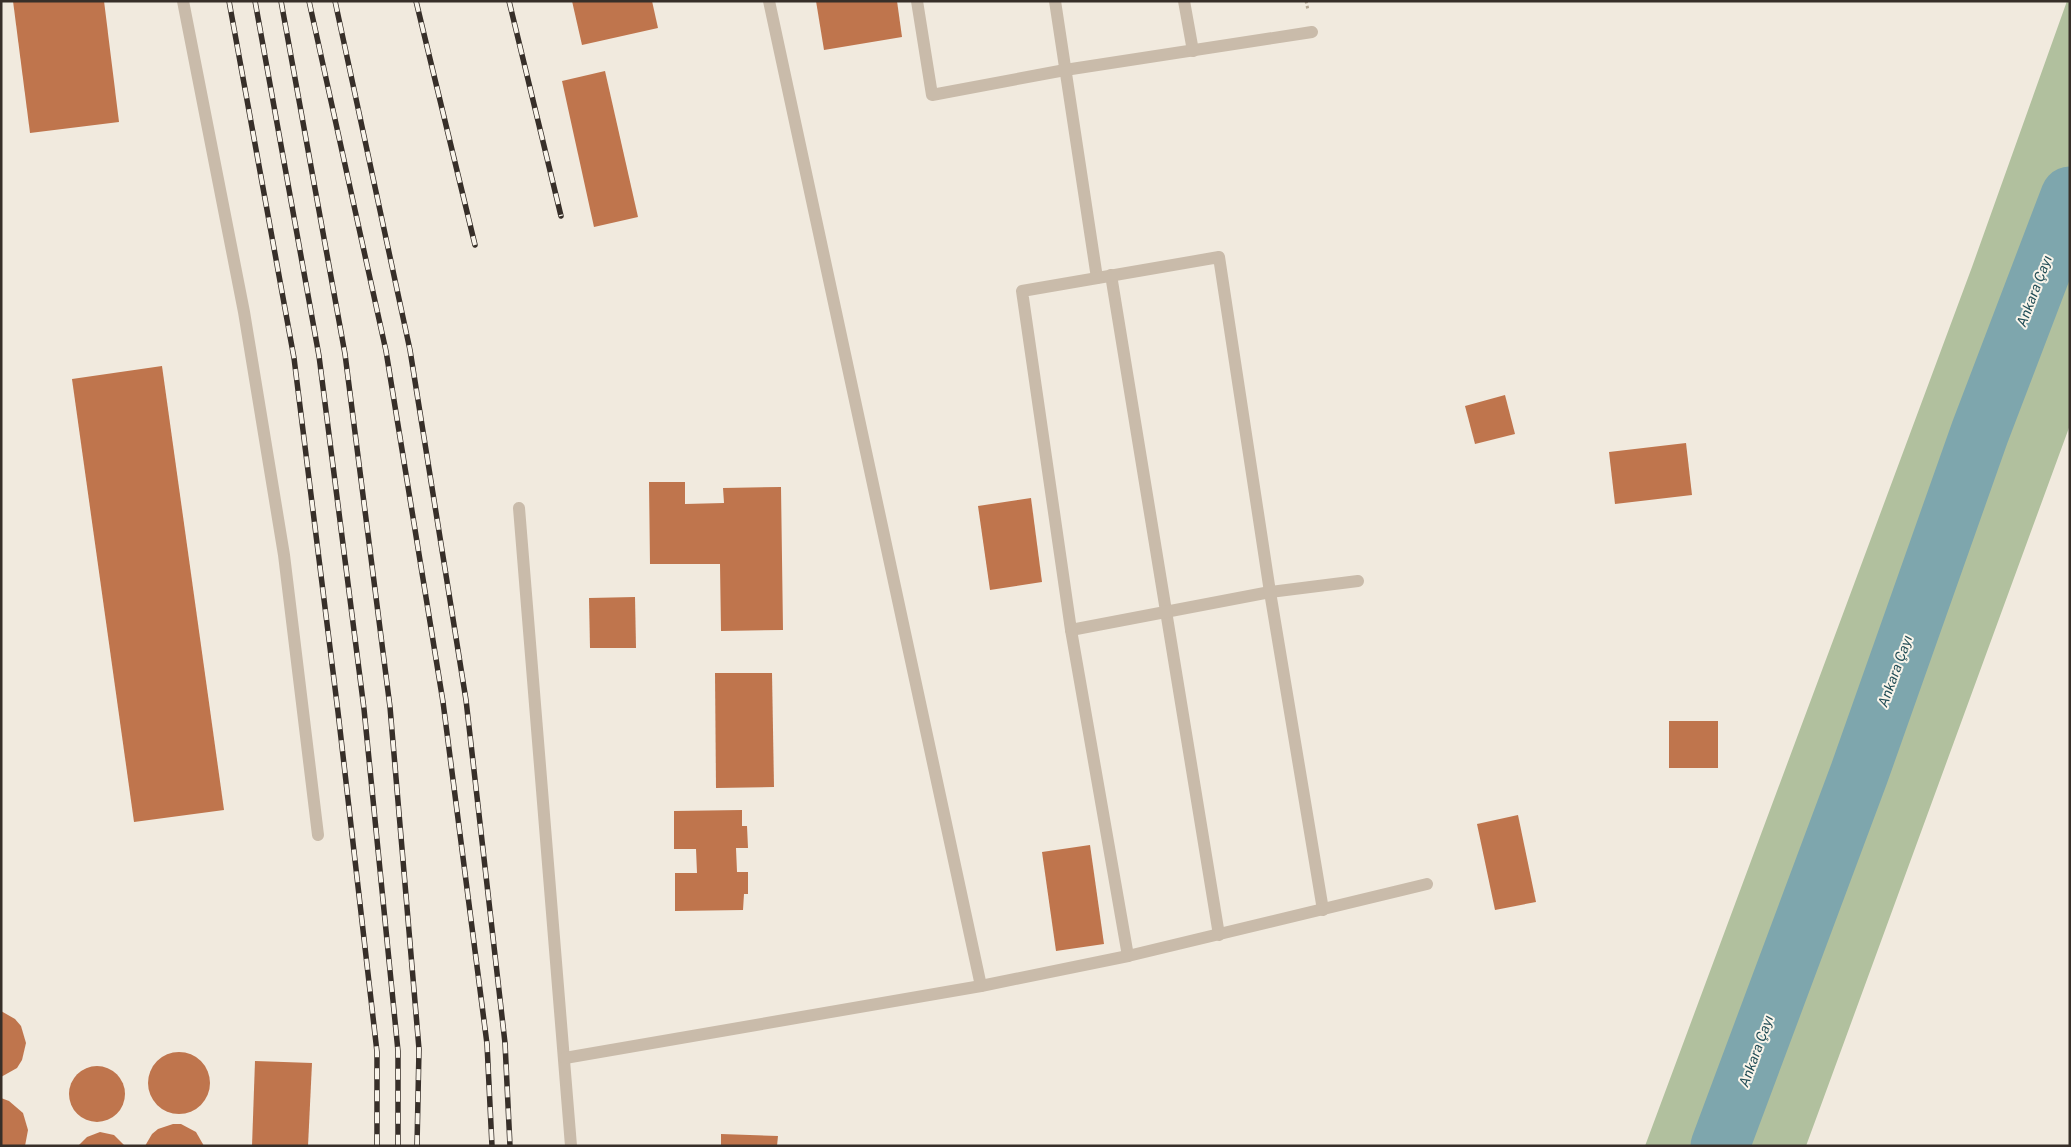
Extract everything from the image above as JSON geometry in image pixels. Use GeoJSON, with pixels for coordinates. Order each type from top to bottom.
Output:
{"type":"FeatureCollection","features":[{"type":"Feature","properties":{"kind":"street"},"geometry":{"type":"LineString","coordinates":[[183,1],[244,312],[284,555],[318,835]]}},
{"type":"Feature","properties":{"kind":"street"},"geometry":{"type":"LineString","coordinates":[[769,1],[980,986]]}},
{"type":"Feature","properties":{"kind":"street"},"geometry":{"type":"LineString","coordinates":[[917,1],[932,95],[1065,70],[1312,32]]}},
{"type":"Feature","properties":{"kind":"street"},"geometry":{"type":"LineString","coordinates":[[1055,1],[1097,278]]}},
{"type":"Feature","properties":{"kind":"street"},"geometry":{"type":"LineString","coordinates":[[1184,1],[1193,51]]}},
{"type":"Feature","properties":{"kind":"street"},"geometry":{"type":"LineString","coordinates":[[1128,956],[1071,630],[1022,291],[1219,257],[1270,592],[1323,910]]}},
{"type":"Feature","properties":{"kind":"street"},"geometry":{"type":"LineString","coordinates":[[1111,275],[1219,935]]}},
{"type":"Feature","properties":{"kind":"street"},"geometry":{"type":"LineString","coordinates":[[519,508],[571,1146]]}},
{"type":"Feature","properties":{"kind":"street"},"geometry":{"type":"LineString","coordinates":[[1071,630],[1270,592],[1358,581]]}},
{"type":"Feature","properties":{"kind":"street"},"geometry":{"type":"LineString","coordinates":[[565,1058],[980,986],[1128,956],[1427,884]]}},
{"type":"Feature","properties":{"kind":"green space"},"geometry":{"type":"Polygon","coordinates":[[[2067,1],[2070,1],[2070,425],[1806,1146],[1645,1146],[1972,267],[2067,1]]]}},
{"type":"Feature","properties":{"kind":"building"},"geometry":{"type":"Polygon","coordinates":[[[13,1],[104,1],[119,122],[30,133],[13,1]]]}},
{"type":"Feature","properties":{"kind":"building"},"geometry":{"type":"Polygon","coordinates":[[[572,1],[652,1],[658,28],[582,45],[572,1]]]}},
{"type":"Feature","properties":{"kind":"building"},"geometry":{"type":"Polygon","coordinates":[[[816,1],[897,1],[902,37],[824,50],[816,1]]]}},
{"type":"Feature","properties":{"kind":"building"},"geometry":{"type":"Polygon","coordinates":[[[605,71],[638,217],[594,227],[562,81],[605,71]]]}},
{"type":"Feature","properties":{"kind":"building"},"geometry":{"type":"Polygon","coordinates":[[[162,366],[224,810],[134,822],[72,379],[162,366]]]}},
{"type":"Feature","properties":{"kind":"building"},"geometry":{"type":"Polygon","coordinates":[[[1505,395],[1515,434],[1475,444],[1465,406],[1505,395]]]}},
{"type":"Feature","properties":{"kind":"building"},"geometry":{"type":"Polygon","coordinates":[[[1686,443],[1692,495],[1615,504],[1609,452],[1686,443]]]}},
{"type":"Feature","properties":{"kind":"building"},"geometry":{"type":"Polygon","coordinates":[[[649,482],[685,482],[685,504],[724,503],[723,488],[781,487],[783,630],[721,631],[720,564],[650,564],[649,482]]]}},
{"type":"Feature","properties":{"kind":"building"},"geometry":{"type":"Polygon","coordinates":[[[1031,498],[1042,582],[990,590],[978,506],[1031,498]]]}},
{"type":"Feature","properties":{"kind":"building"},"geometry":{"type":"Polygon","coordinates":[[[635,597],[636,648],[590,648],[589,598],[635,597]]]}},
{"type":"Feature","properties":{"kind":"building"},"geometry":{"type":"Polygon","coordinates":[[[715,673],[772,673],[774,787],[716,788],[715,673]]]}},
{"type":"Feature","properties":{"kind":"building"},"geometry":{"type":"Polygon","coordinates":[[[1669,721],[1718,721],[1718,768],[1669,768],[1669,721]]]}},
{"type":"Feature","properties":{"kind":"building"},"geometry":{"type":"Polygon","coordinates":[[[742,810],[742,826],[747,826],[748,848],[736,848],[737,872],[748,872],[748,894],[744,894],[743,910],[675,911],[675,873],[697,873],[696,849],[674,849],[674,811],[742,810]]]}},
{"type":"Feature","properties":{"kind":"building"},"geometry":{"type":"Polygon","coordinates":[[[1518,815],[1536,902],[1495,910],[1477,824],[1518,815]]]}},
{"type":"Feature","properties":{"kind":"building"},"geometry":{"type":"Polygon","coordinates":[[[1090,845],[1104,944],[1056,951],[1042,852],[1090,845]]]}},
{"type":"Feature","properties":{"kind":"building"},"geometry":{"type":"Polygon","coordinates":[[[1,1011],[15,1019],[21,1026],[26,1043],[22,1060],[17,1068],[1,1077],[1,1011]]]}},
{"type":"Feature","properties":{"kind":"building"},"geometry":{"type":"Polygon","coordinates":[[[173,1052],[185,1052],[201,1061],[208,1071],[210,1083],[208,1095],[201,1105],[185,1114],[173,1114],[162,1109],[153,1100],[148,1089],[148,1077],[153,1066],[162,1057],[173,1052]]]}},
{"type":"Feature","properties":{"kind":"building"},"geometry":{"type":"Polygon","coordinates":[[[255,1061],[312,1063],[308,1146],[252,1146],[255,1061]]]}},
{"type":"Feature","properties":{"kind":"building"},"geometry":{"type":"Polygon","coordinates":[[[97,1066],[112,1071],[120,1079],[125,1094],[120,1109],[112,1117],[97,1122],[82,1117],[74,1109],[69,1094],[74,1079],[82,1071],[97,1066]]]}},
{"type":"Feature","properties":{"kind":"building"},"geometry":{"type":"Polygon","coordinates":[[[1,1098],[9,1101],[23,1113],[28,1130],[25,1146],[1,1146],[1,1098]]]}},
{"type":"Feature","properties":{"kind":"building"},"geometry":{"type":"Polygon","coordinates":[[[173,1124],[181,1124],[196,1132],[204,1146],[145,1146],[152,1134],[158,1129],[173,1124]]]}},
{"type":"Feature","properties":{"kind":"building"},"geometry":{"type":"Polygon","coordinates":[[[100,1132],[114,1135],[125,1146],[78,1146],[87,1137],[100,1132]]]}},
{"type":"Feature","properties":{"kind":"building"},"geometry":{"type":"Polygon","coordinates":[[[721,1134],[778,1136],[777,1146],[721,1146],[721,1134]]]}},
{"type":"Feature","properties":{"kind":"waterway","name":"Ankara Çayı"},"geometry":{"type":"LineString","coordinates":[[1720,1146],[1859,774],[1980,432],[2070,196]]}},
{"type":"Feature","properties":{"kind":"railway"},"geometry":{"type":"LineString","coordinates":[[229,1],[294,358],[338,712],[377,1052],[377,1146]]}},
{"type":"Feature","properties":{"kind":"railway"},"geometry":{"type":"LineString","coordinates":[[255,1],[319,356],[364,709],[398,1051],[398,1146]]}},
{"type":"Feature","properties":{"kind":"railway"},"geometry":{"type":"LineString","coordinates":[[281,1],[345,354],[390,707],[419,1049],[417,1146]]}},
{"type":"Feature","properties":{"kind":"railway"},"geometry":{"type":"LineString","coordinates":[[309,1],[386,351],[443,702],[487,1044],[492,1146]]}},
{"type":"Feature","properties":{"kind":"railway"},"geometry":{"type":"LineString","coordinates":[[335,1],[410,350],[466,700],[505,1043],[510,1146]]}},
{"type":"Feature","properties":{"kind":"railway"},"geometry":{"type":"LineString","coordinates":[[416,1],[475,245]]}},
{"type":"Feature","properties":{"kind":"railway"},"geometry":{"type":"LineString","coordinates":[[509,1],[561,216]]}}]}
